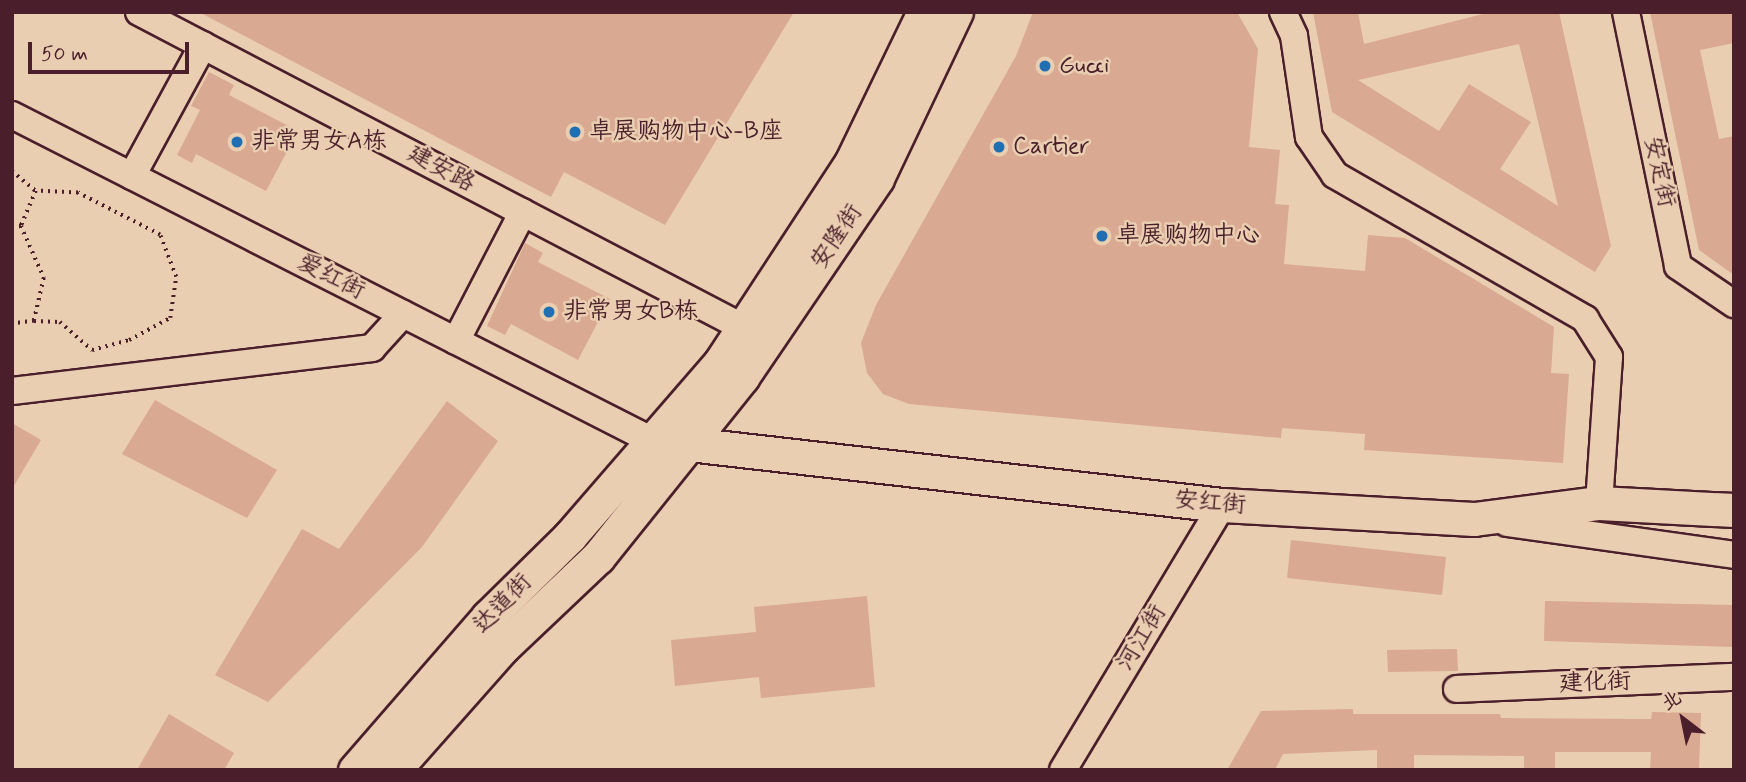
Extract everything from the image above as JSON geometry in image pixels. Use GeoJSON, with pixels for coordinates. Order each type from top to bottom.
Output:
{"type":"FeatureCollection","features":[{"type":"Feature","properties":{"kind":"main road","name":"安隆街"},"geometry":{"type":"LineString","coordinates":[[650,440],[720,363],[851,163],[924,12]]}},
{"type":"Feature","properties":{"kind":"main road","name":"安隆街"},"geometry":{"type":"LineString","coordinates":[[689,444],[742,377],[877,178],[956,12]]}},
{"type":"Feature","properties":{"kind":"main road","name":"达道街"},"geometry":{"type":"LineString","coordinates":[[355,770],[488,617],[570,536],[650,440]]}},
{"type":"Feature","properties":{"kind":"main road","name":"安红街"},"geometry":{"type":"LineString","coordinates":[[689,444],[1222,505],[1474,519],[1599,503],[1734,510]]}},
{"type":"Feature","properties":{"kind":"main road","name":"达道街"},"geometry":{"type":"LineString","coordinates":[[394,770],[503,648],[598,557],[689,444]]}},
{"type":"Feature","properties":{"kind":"street","name":"建安路"},"geometry":{"type":"LineString","coordinates":[[139,12],[742,327]]}},
{"type":"Feature","properties":{"kind":"street"},"geometry":{"type":"LineString","coordinates":[[1283,12],[1294,36],[1309,138],[1335,175],[1584,319],[1609,356],[1599,503]]}},
{"type":"Feature","properties":{"kind":"street","name":"安定街"},"geometry":{"type":"LineString","coordinates":[[1626,12],[1678,266],[1734,304]]}},
{"type":"Feature","properties":{"kind":"street"},"geometry":{"type":"LineString","coordinates":[[132,176],[203,46]]}},
{"type":"Feature","properties":{"kind":"street","name":"爱红街"},"geometry":{"type":"LineString","coordinates":[[12,115],[650,440]]}},
{"type":"Feature","properties":{"kind":"street"},"geometry":{"type":"LineString","coordinates":[[456,341],[523,212]]}},
{"type":"Feature","properties":{"kind":"street"},"geometry":{"type":"LineString","coordinates":[[12,391],[372,348],[403,314]]}},
{"type":"Feature","properties":{"kind":"street"},"geometry":{"type":"LineString","coordinates":[[650,440],[689,444]]}},
{"type":"Feature","properties":{"kind":"street","name":"河江街"},"geometry":{"type":"LineString","coordinates":[[1063,770],[1222,505]]}},
{"type":"Feature","properties":{"kind":"street"},"geometry":{"type":"LineString","coordinates":[[1474,519],[1734,555]]}},
{"type":"Feature","properties":{"kind":"street","name":"建化街"},"geometry":{"type":"LineString","coordinates":[[1457,689],[1734,677]]}},
{"type":"Feature","properties":{"kind":"path"},"geometry":{"type":"LineString","coordinates":[[12,172],[36,191],[78,193],[160,235],[176,277],[170,318],[129,340],[92,350],[60,322],[12,324]]}},
{"type":"Feature","properties":{"kind":"path"},"geometry":{"type":"LineString","coordinates":[[34,321],[44,278],[21,226],[36,191]]}},
{"type":"Feature","properties":{"kind":"path"},"geometry":{"type":"LineString","coordinates":[[12,226],[21,226]]}},
{"type":"Feature","properties":{"kind":"building","name":"卓展购物中心-B座"},"geometry":{"type":"Polygon","coordinates":[[[199,12],[794,12],[665,225],[564,172],[551,197],[199,12]]]}},
{"type":"Feature","properties":{"kind":"building","name":"卓展购物中心"},"geometry":{"type":"Polygon","coordinates":[[[1033,12],[1237,12],[1258,49],[1249,147],[1280,150],[1275,204],[1289,205],[1284,264],[1365,271],[1368,235],[1405,238],[1554,327],[1551,373],[1569,374],[1563,463],[1364,450],[1365,434],[1282,428],[1281,438],[909,404],[883,394],[867,373],[861,343],[876,305],[1016,56],[1033,12]]]}},
{"type":"Feature","properties":{"kind":"building"},"geometry":{"type":"Polygon","coordinates":[[[1313,12],[1358,12],[1364,44],[1491,12],[1559,12],[1611,246],[1595,272],[1332,112],[1313,12]],[[1519,44],[1358,80],[1439,131],[1469,84],[1531,122],[1500,169],[1558,206],[1519,44]]]}},
{"type":"Feature","properties":{"kind":"building"},"geometry":{"type":"Polygon","coordinates":[[[1650,12],[1734,12],[1734,43],[1700,50],[1719,139],[1734,136],[1734,275],[1699,250],[1650,12]]]}},
{"type":"Feature","properties":{"kind":"building","name":"非常男女A栋"},"geometry":{"type":"Polygon","coordinates":[[[209,72],[234,85],[229,95],[298,131],[266,191],[196,154],[192,163],[177,155],[200,110],[191,106],[209,72]]]}},
{"type":"Feature","properties":{"kind":"building","name":"非常男女B栋"},"geometry":{"type":"Polygon","coordinates":[[[525,243],[543,253],[538,262],[610,299],[578,360],[511,324],[505,335],[487,326],[525,243]]]}},
{"type":"Feature","properties":{"kind":"building"},"geometry":{"type":"Polygon","coordinates":[[[155,400],[277,470],[247,518],[122,454],[155,400]]]}},
{"type":"Feature","properties":{"kind":"building"},"geometry":{"type":"Polygon","coordinates":[[[447,401],[498,441],[422,547],[268,702],[215,675],[302,529],[339,549],[447,401]]]}},
{"type":"Feature","properties":{"kind":"building"},"geometry":{"type":"Polygon","coordinates":[[[12,423],[41,440],[12,489],[12,423]]]}},
{"type":"Feature","properties":{"kind":"building"},"geometry":{"type":"Polygon","coordinates":[[[1291,540],[1446,557],[1442,595],[1287,578],[1291,540]]]}},
{"type":"Feature","properties":{"kind":"building"},"geometry":{"type":"Polygon","coordinates":[[[867,596],[875,687],[761,698],[759,677],[675,686],[671,640],[756,632],[754,607],[867,596]]]}},
{"type":"Feature","properties":{"kind":"building"},"geometry":{"type":"Polygon","coordinates":[[[1545,601],[1734,605],[1734,647],[1544,641],[1545,601]]]}},
{"type":"Feature","properties":{"kind":"building"},"geometry":{"type":"Polygon","coordinates":[[[1457,649],[1458,671],[1388,672],[1387,650],[1457,649]]]}},
{"type":"Feature","properties":{"kind":"building"},"geometry":{"type":"Polygon","coordinates":[[[1353,709],[1353,714],[1500,714],[1501,718],[1651,719],[1652,712],[1701,713],[1699,770],[1650,770],[1651,752],[1555,752],[1555,770],[1524,770],[1524,756],[1414,755],[1414,770],[1377,770],[1377,750],[1283,754],[1275,770],[1227,770],[1261,711],[1353,709]]]}},
{"type":"Feature","properties":{"kind":"building"},"geometry":{"type":"Polygon","coordinates":[[[169,714],[234,753],[224,770],[137,770],[169,714]]]}},
{"type":"Feature","properties":{"kind":"place","name":"Gucci"},"geometry":{"type":"Point","coordinates":[1045,66]}},
{"type":"Feature","properties":{"kind":"place","name":"卓展购物中心-B座"},"geometry":{"type":"Point","coordinates":[575,132]}},
{"type":"Feature","properties":{"kind":"place","name":"非常男女A栋"},"geometry":{"type":"Point","coordinates":[237,142]}},
{"type":"Feature","properties":{"kind":"place","name":"Cartier"},"geometry":{"type":"Point","coordinates":[999,147]}},
{"type":"Feature","properties":{"kind":"place","name":"卓展购物中心"},"geometry":{"type":"Point","coordinates":[1102,236]}},
{"type":"Feature","properties":{"kind":"place","name":"非常男女B栋"},"geometry":{"type":"Point","coordinates":[549,312]}}]}
